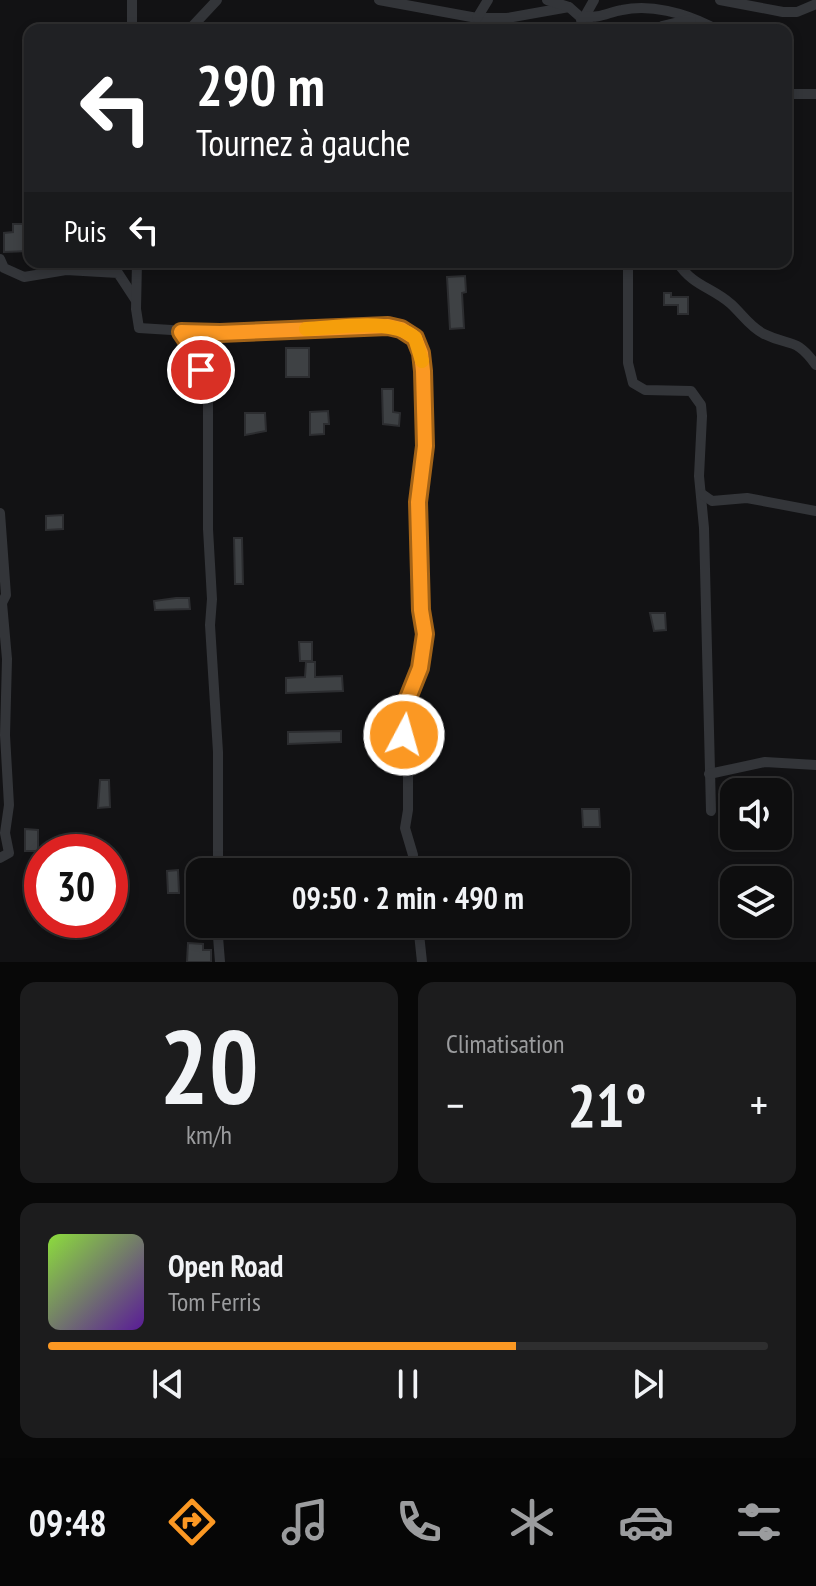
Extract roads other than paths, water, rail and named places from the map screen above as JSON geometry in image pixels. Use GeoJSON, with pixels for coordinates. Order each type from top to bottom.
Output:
{"type":"FeatureCollection","features":[{"type":"Feature","properties":{"kind":"street"},"geometry":{"type":"LineString","coordinates":[[132,0],[132,24]]}},
{"type":"Feature","properties":{"kind":"street"},"geometry":{"type":"LineString","coordinates":[[195,24],[217,0]]}},
{"type":"Feature","properties":{"kind":"street"},"geometry":{"type":"LineString","coordinates":[[379,0],[477,18],[507,18],[569,7]]}},
{"type":"Feature","properties":{"kind":"street"},"geometry":{"type":"LineString","coordinates":[[477,18],[488,0]]}},
{"type":"Feature","properties":{"kind":"street"},"geometry":{"type":"LineString","coordinates":[[547,0],[569,7],[589,24]]}},
{"type":"Feature","properties":{"kind":"street"},"geometry":{"type":"LineString","coordinates":[[583,18],[594,0]]}},
{"type":"Feature","properties":{"kind":"street"},"geometry":{"type":"LineString","coordinates":[[720,0],[783,12],[797,12],[816,4]]}},
{"type":"Feature","properties":{"kind":"street"},"geometry":{"type":"LineString","coordinates":[[583,18],[606,16],[621,10],[651,9],[674,11],[705,24]]}},
{"type":"Feature","properties":{"kind":"street"},"geometry":{"type":"LineString","coordinates":[[670,24],[691,19]]}},
{"type":"Feature","properties":{"kind":"street"},"geometry":{"type":"LineString","coordinates":[[792,94],[816,94]]}},
{"type":"Feature","properties":{"kind":"street"},"geometry":{"type":"LineString","coordinates":[[0,259],[4,268],[24,277],[66,270],[118,273],[136,300]]}},
{"type":"Feature","properties":{"kind":"street"},"geometry":{"type":"LineString","coordinates":[[137,268],[139,328],[220,333],[388,326],[411,334],[419,344],[423,371],[425,446],[418,502],[421,610],[425,634],[420,668],[404,708],[403,722],[408,761],[405,828],[413,858]]}},
{"type":"Feature","properties":{"kind":"street"},"geometry":{"type":"LineString","coordinates":[[628,268],[630,376],[633,383],[645,390],[691,391],[702,416],[699,476],[711,811]]}},
{"type":"Feature","properties":{"kind":"street"},"geometry":{"type":"LineString","coordinates":[[681,268],[687,277],[717,294],[757,329],[806,351],[816,365]]}},
{"type":"Feature","properties":{"kind":"street"},"geometry":{"type":"LineString","coordinates":[[181,332],[196,354],[208,399],[210,625],[218,752],[218,858]]}},
{"type":"Feature","properties":{"kind":"street"},"geometry":{"type":"LineString","coordinates":[[702,494],[712,501],[747,498],[816,511]]}},
{"type":"Feature","properties":{"kind":"street"},"geometry":{"type":"LineString","coordinates":[[0,513],[6,595],[2,603],[7,659],[5,735],[9,805],[5,833],[9,853],[0,858]]}},
{"type":"Feature","properties":{"kind":"street"},"geometry":{"type":"LineString","coordinates":[[709,774],[765,762],[816,765]]}},
{"type":"Feature","properties":{"kind":"street"},"geometry":{"type":"LineString","coordinates":[[218,938],[220,962]]}},
{"type":"Feature","properties":{"kind":"street"},"geometry":{"type":"LineString","coordinates":[[419,938],[422,962]]}}]}
